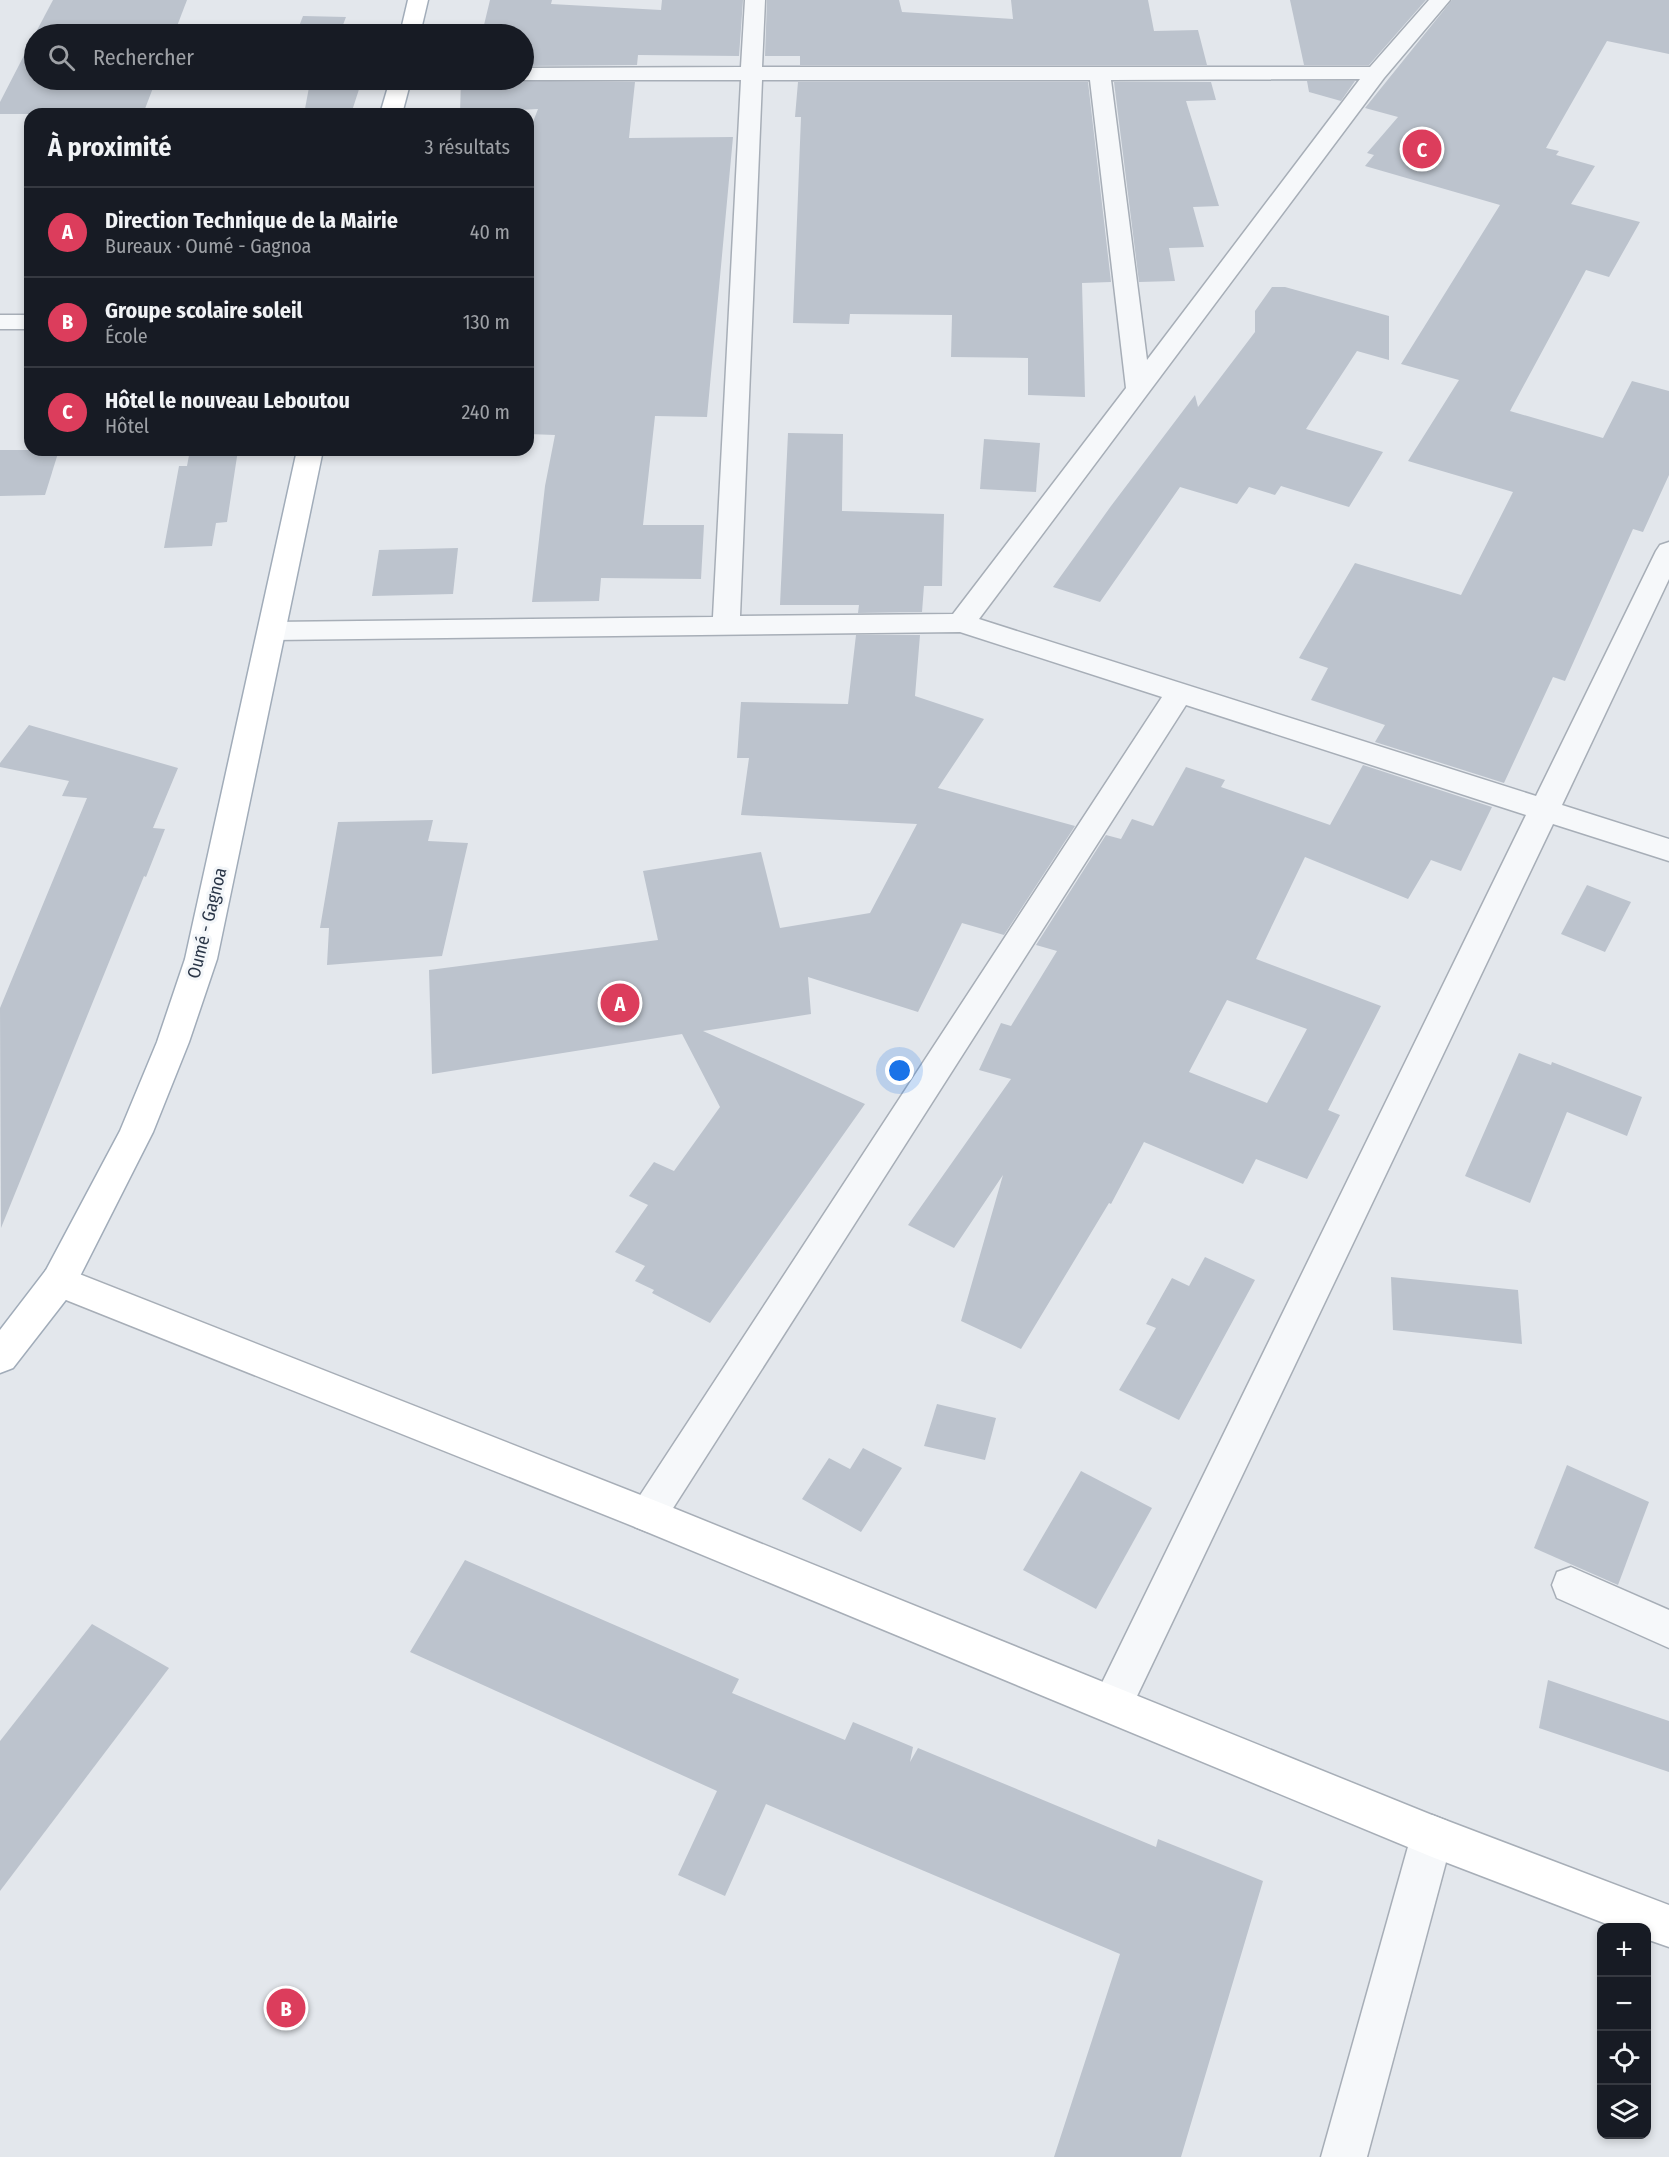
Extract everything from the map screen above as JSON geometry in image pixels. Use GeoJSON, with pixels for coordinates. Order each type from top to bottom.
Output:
{"type":"FeatureCollection","features":[{"type":"Feature","properties":{"kind":"main road"},"geometry":{"type":"LineString","coordinates":[[412,24],[418,0]]}},
{"type":"Feature","properties":{"kind":"main road"},"geometry":{"type":"LineString","coordinates":[[393,108],[397,90]]}},
{"type":"Feature","properties":{"kind":"main road","name":"Oumé - Gagnoa"},"geometry":{"type":"LineString","coordinates":[[0,1356],[59,1281],[135,1132],[172,1042],[201,959],[309,456]]}},
{"type":"Feature","properties":{"kind":"main road"},"geometry":{"type":"LineString","coordinates":[[59,1281],[648,1515],[1113,1703],[1432,1836],[1669,1926]]}},
{"type":"Feature","properties":{"kind":"street"},"geometry":{"type":"LineString","coordinates":[[726,626],[755,0]]}},
{"type":"Feature","properties":{"kind":"street"},"geometry":{"type":"LineString","coordinates":[[961,623],[1376,73],[1440,0]]}},
{"type":"Feature","properties":{"kind":"street"},"geometry":{"type":"LineString","coordinates":[[534,74],[1376,73]]}},
{"type":"Feature","properties":{"kind":"street"},"geometry":{"type":"LineString","coordinates":[[1100,74],[1138,388]]}},
{"type":"Feature","properties":{"kind":"street"},"geometry":{"type":"LineString","coordinates":[[0,322],[24,322]]}},
{"type":"Feature","properties":{"kind":"street"},"geometry":{"type":"LineString","coordinates":[[1113,1703],[1669,551]]}},
{"type":"Feature","properties":{"kind":"street"},"geometry":{"type":"LineString","coordinates":[[273,631],[961,623],[1669,850]]}},
{"type":"Feature","properties":{"kind":"street"},"geometry":{"type":"LineString","coordinates":[[648,1515],[1179,693]]}},
{"type":"Feature","properties":{"kind":"street"},"geometry":{"type":"LineString","coordinates":[[1571,1585],[1669,1629]]}},
{"type":"Feature","properties":{"kind":"street"},"geometry":{"type":"LineString","coordinates":[[1344,2157],[1432,1836]]}},
{"type":"Feature","properties":{"kind":"building"},"geometry":{"type":"Polygon","coordinates":[[[53,0],[187,0],[178,24],[40,24],[53,0]]]}},
{"type":"Feature","properties":{"kind":"building"},"geometry":{"type":"Polygon","coordinates":[[[490,0],[552,0],[551,4],[661,10],[662,0],[743,0],[739,56],[638,55],[637,65],[534,66],[534,24],[484,24],[490,0]]]}},
{"type":"Feature","properties":{"kind":"building"},"geometry":{"type":"Polygon","coordinates":[[[767,0],[899,0],[902,12],[1013,19],[1011,0],[1148,0],[1154,31],[1198,30],[1207,65],[800,65],[800,56],[765,56],[767,0]]]}},
{"type":"Feature","properties":{"kind":"building"},"geometry":{"type":"Polygon","coordinates":[[[1290,0],[1426,0],[1369,65],[1304,65],[1290,0]]]}},
{"type":"Feature","properties":{"kind":"building"},"geometry":{"type":"Polygon","coordinates":[[[1452,0],[1669,0],[1669,54],[1607,41],[1546,148],[1559,151],[1556,155],[1595,166],[1571,204],[1640,222],[1609,277],[1586,270],[1510,411],[1603,438],[1632,381],[1669,391],[1669,475],[1643,532],[1633,529],[1565,681],[1553,677],[1504,783],[1375,742],[1385,725],[1311,700],[1328,668],[1299,658],[1355,563],[1461,595],[1513,492],[1408,461],[1459,380],[1401,364],[1500,205],[1365,166],[1374,155],[1367,153],[1398,117],[1365,108],[1452,0]]]}},
{"type":"Feature","properties":{"kind":"building"},"geometry":{"type":"Polygon","coordinates":[[[303,16],[346,17],[343,24],[300,24],[303,16]]]}},
{"type":"Feature","properties":{"kind":"building"},"geometry":{"type":"Polygon","coordinates":[[[24,55],[24,90],[152,90],[145,108],[24,108],[24,114],[0,114],[0,102],[24,55]]]}},
{"type":"Feature","properties":{"kind":"building"},"geometry":{"type":"Polygon","coordinates":[[[534,81],[635,82],[629,138],[733,137],[707,417],[655,416],[643,525],[704,525],[701,579],[601,578],[599,601],[532,602],[545,486],[555,435],[534,434],[534,119],[538,109],[460,108],[461,90],[534,90],[534,81]]]}},
{"type":"Feature","properties":{"kind":"building"},"geometry":{"type":"Polygon","coordinates":[[[1307,81],[1355,81],[1341,101],[1309,92],[1307,81]]]}},
{"type":"Feature","properties":{"kind":"building"},"geometry":{"type":"Polygon","coordinates":[[[798,82],[1088,82],[1111,282],[1082,283],[1085,397],[1028,395],[1028,358],[951,357],[952,315],[850,314],[849,324],[793,323],[801,117],[795,117],[798,82]]]}},
{"type":"Feature","properties":{"kind":"building"},"geometry":{"type":"Polygon","coordinates":[[[1114,82],[1211,82],[1216,100],[1186,101],[1219,206],[1193,207],[1204,247],[1169,248],[1175,281],[1139,282],[1114,82]]]}},
{"type":"Feature","properties":{"kind":"building"},"geometry":{"type":"Polygon","coordinates":[[[308,90],[359,90],[353,108],[305,108],[308,90]]]}},
{"type":"Feature","properties":{"kind":"building"},"geometry":{"type":"Polygon","coordinates":[[[1272,287],[1285,287],[1389,316],[1389,360],[1357,351],[1306,429],[1383,452],[1349,507],[1281,486],[1275,495],[1249,487],[1237,504],[1180,487],[1100,602],[1053,587],[1195,395],[1198,407],[1255,332],[1255,311],[1272,287]]]}},
{"type":"Feature","properties":{"kind":"building"},"geometry":{"type":"Polygon","coordinates":[[[788,433],[843,434],[842,511],[944,514],[942,586],[924,586],[922,612],[858,613],[859,605],[780,605],[788,433]]]}},
{"type":"Feature","properties":{"kind":"building"},"geometry":{"type":"Polygon","coordinates":[[[984,439],[1040,443],[1036,492],[980,489],[984,439]]]}},
{"type":"Feature","properties":{"kind":"building"},"geometry":{"type":"Polygon","coordinates":[[[0,450],[24,450],[24,456],[57,456],[45,495],[0,496],[0,450]]]}},
{"type":"Feature","properties":{"kind":"building"},"geometry":{"type":"Polygon","coordinates":[[[189,456],[237,456],[227,522],[216,523],[212,546],[164,548],[179,466],[187,466],[189,456]]]}},
{"type":"Feature","properties":{"kind":"building"},"geometry":{"type":"Polygon","coordinates":[[[458,548],[453,594],[372,596],[379,550],[458,548]]]}},
{"type":"Feature","properties":{"kind":"building"},"geometry":{"type":"Polygon","coordinates":[[[856,635],[920,635],[915,696],[984,719],[938,788],[1075,826],[1004,935],[962,923],[918,1012],[808,977],[811,1014],[703,1031],[865,1104],[710,1323],[652,1293],[654,1290],[635,1281],[645,1266],[615,1252],[648,1205],[629,1196],[654,1162],[674,1171],[720,1107],[682,1034],[432,1074],[429,970],[658,940],[643,871],[761,852],[780,928],[870,913],[917,824],[741,815],[749,758],[737,758],[741,702],[848,704],[856,635]]]}},
{"type":"Feature","properties":{"kind":"building"},"geometry":{"type":"Polygon","coordinates":[[[29,725],[178,768],[153,828],[165,829],[1,1228],[0,1008],[87,798],[62,796],[69,781],[0,767],[0,763],[29,725]]]}},
{"type":"Feature","properties":{"kind":"building"},"geometry":{"type":"Polygon","coordinates":[[[1363,765],[1492,807],[1461,871],[1431,860],[1408,899],[1305,857],[1256,959],[1381,1006],[1328,1110],[1340,1115],[1307,1179],[1256,1159],[1243,1184],[1144,1142],[1111,1204],[1109,1203],[1021,1349],[961,1321],[1003,1175],[954,1248],[908,1225],[1011,1079],[979,1070],[1001,1023],[1011,1026],[1057,951],[1036,945],[1106,835],[1121,839],[1132,819],[1153,826],[1186,767],[1225,780],[1221,787],[1330,825],[1363,765]],[[1227,1000],[1189,1072],[1267,1103],[1307,1029],[1227,1000]]]}},
{"type":"Feature","properties":{"kind":"building"},"geometry":{"type":"Polygon","coordinates":[[[433,820],[428,841],[468,843],[442,956],[327,965],[329,928],[320,928],[338,822],[433,820]]]}},
{"type":"Feature","properties":{"kind":"building"},"geometry":{"type":"Polygon","coordinates":[[[1587,885],[1631,902],[1605,952],[1561,934],[1587,885]]]}},
{"type":"Feature","properties":{"kind":"building"},"geometry":{"type":"Polygon","coordinates":[[[1519,1053],[1551,1065],[1552,1062],[1642,1097],[1627,1136],[1567,1112],[1530,1203],[1465,1176],[1519,1053]]]}},
{"type":"Feature","properties":{"kind":"building"},"geometry":{"type":"Polygon","coordinates":[[[1205,1257],[1255,1280],[1179,1420],[1119,1390],[1156,1328],[1146,1324],[1172,1278],[1189,1286],[1205,1257]]]}},
{"type":"Feature","properties":{"kind":"building"},"geometry":{"type":"Polygon","coordinates":[[[1391,1277],[1518,1290],[1522,1344],[1393,1330],[1391,1277]]]}},
{"type":"Feature","properties":{"kind":"building"},"geometry":{"type":"Polygon","coordinates":[[[937,1404],[996,1418],[985,1460],[924,1446],[937,1404]]]}},
{"type":"Feature","properties":{"kind":"building"},"geometry":{"type":"Polygon","coordinates":[[[863,1448],[902,1468],[861,1532],[802,1499],[829,1458],[850,1469],[863,1448]]]}},
{"type":"Feature","properties":{"kind":"building"},"geometry":{"type":"Polygon","coordinates":[[[1567,1465],[1649,1502],[1618,1585],[1534,1548],[1567,1465]]]}},
{"type":"Feature","properties":{"kind":"building"},"geometry":{"type":"Polygon","coordinates":[[[1081,1471],[1152,1508],[1096,1609],[1023,1570],[1081,1471]]]}},
{"type":"Feature","properties":{"kind":"building"},"geometry":{"type":"Polygon","coordinates":[[[465,1560],[739,1679],[732,1693],[845,1740],[853,1722],[913,1747],[910,1762],[918,1748],[1156,1847],[1158,1839],[1263,1881],[1181,2157],[1054,2157],[1120,1954],[766,1804],[725,1896],[678,1875],[717,1791],[410,1652],[465,1560]]]}},
{"type":"Feature","properties":{"kind":"building"},"geometry":{"type":"Polygon","coordinates":[[[92,1624],[169,1668],[0,1891],[0,1741],[92,1624]]]}},
{"type":"Feature","properties":{"kind":"building"},"geometry":{"type":"Polygon","coordinates":[[[1548,1680],[1669,1721],[1669,1772],[1539,1728],[1548,1680]]]}},
{"type":"Feature","properties":{"kind":"place","name":"Hôtel le nouveau Leboutou"},"geometry":{"type":"Point","coordinates":[1422,149]}},
{"type":"Feature","properties":{"kind":"place","name":"Direction Technique de la Mairie"},"geometry":{"type":"Point","coordinates":[620,1003]}},
{"type":"Feature","properties":{"kind":"place","name":"Groupe scolaire soleil"},"geometry":{"type":"Point","coordinates":[286,2008]}}]}
